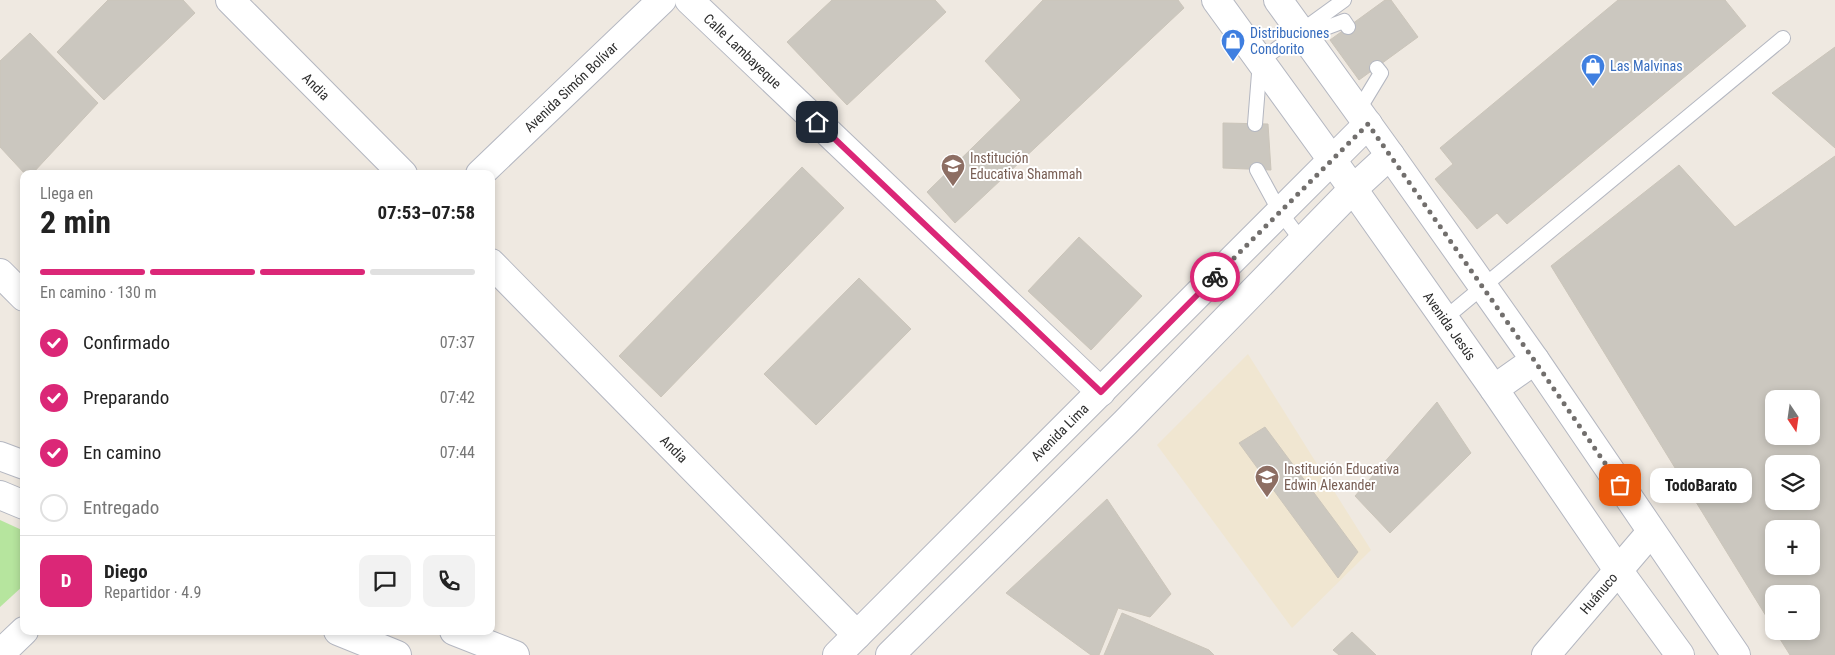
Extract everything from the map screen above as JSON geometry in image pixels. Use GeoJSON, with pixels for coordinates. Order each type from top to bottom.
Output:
{"type":"FeatureCollection","features":[{"type":"Feature","properties":{"kind":"street","name":"Andia"},"geometry":{"type":"LineString","coordinates":[[230,0],[399,170]]}},
{"type":"Feature","properties":{"kind":"street","name":"Avenida Simón Bolívar"},"geometry":{"type":"LineString","coordinates":[[484,170],[662,0]]}},
{"type":"Feature","properties":{"kind":"street","name":"Calle Lambayeque"},"geometry":{"type":"LineString","coordinates":[[689,0],[1101,392]]}},
{"type":"Feature","properties":{"kind":"street","name":"Avenida Jesús"},"geometry":{"type":"LineString","coordinates":[[1216,0],[1494,388],[1618,570],[1680,655]]}},
{"type":"Feature","properties":{"kind":"street"},"geometry":{"type":"LineString","coordinates":[[1278,0],[1534,360],[1736,655]]}},
{"type":"Feature","properties":{"kind":"street","name":"Avenida Lima"},"geometry":{"type":"LineString","coordinates":[[837,655],[1331,160],[1363,118]]}},
{"type":"Feature","properties":{"kind":"street"},"geometry":{"type":"LineString","coordinates":[[890,655],[1125,423],[1353,189],[1390,155]]}},
{"type":"Feature","properties":{"kind":"street","name":"Andia"},"geometry":{"type":"LineString","coordinates":[[495,267],[857,635]]}},
{"type":"Feature","properties":{"kind":"street"},"geometry":{"type":"LineString","coordinates":[[0,272],[20,293]]}},
{"type":"Feature","properties":{"kind":"street"},"geometry":{"type":"LineString","coordinates":[[1494,388],[1534,360]]}},
{"type":"Feature","properties":{"kind":"street"},"geometry":{"type":"LineString","coordinates":[[0,456],[20,464]]}},
{"type":"Feature","properties":{"kind":"street"},"geometry":{"type":"LineString","coordinates":[[0,495],[20,503]]}},
{"type":"Feature","properties":{"kind":"street","name":"Huánuco"},"geometry":{"type":"LineString","coordinates":[[1546,655],[1651,532]]}},
{"type":"Feature","properties":{"kind":"street"},"geometry":{"type":"LineString","coordinates":[[0,654],[20,635]]}},
{"type":"Feature","properties":{"kind":"street"},"geometry":{"type":"LineString","coordinates":[[348,635],[397,655]]}},
{"type":"Feature","properties":{"kind":"street"},"geometry":{"type":"LineString","coordinates":[[464,635],[515,655]]}},
{"type":"Feature","properties":{"kind":"lane"},"geometry":{"type":"LineString","coordinates":[[1255,124],[1260,61],[1302,33],[1338,4],[1346,24],[1302,33]]}},
{"type":"Feature","properties":{"kind":"lane"},"geometry":{"type":"LineString","coordinates":[[1444,319],[1783,38]]}},
{"type":"Feature","properties":{"kind":"lane"},"geometry":{"type":"LineString","coordinates":[[1363,118],[1381,73],[1376,68]]}},
{"type":"Feature","properties":{"kind":"lane"},"geometry":{"type":"LineString","coordinates":[[1257,170],[1280,212],[1302,241]]}},
{"type":"Feature","properties":{"kind":"shaded area","name":"Institución Educativa Edwin Alexander"},"geometry":{"type":"Polygon","coordinates":[[[1248,354],[1371,550],[1292,628],[1157,445],[1248,354]]]}},
{"type":"Feature","properties":{"kind":"green space"},"geometry":{"type":"Polygon","coordinates":[[[0,520],[20,529],[20,589],[0,607],[0,520]]]}},
{"type":"Feature","properties":{"kind":"building"},"geometry":{"type":"Polygon","coordinates":[[[108,0],[183,0],[195,13],[104,100],[57,52],[108,0]]]}},
{"type":"Feature","properties":{"kind":"building"},"geometry":{"type":"Polygon","coordinates":[[[832,0],[935,0],[946,12],[847,105],[787,42],[832,0]]]}},
{"type":"Feature","properties":{"kind":"building"},"geometry":{"type":"Polygon","coordinates":[[[1043,0],[1178,0],[1184,8],[955,223],[927,192],[1021,100],[985,61],[1043,0]]]}},
{"type":"Feature","properties":{"kind":"building"},"geometry":{"type":"Polygon","coordinates":[[[1385,0],[1391,0],[1418,37],[1359,80],[1330,40],[1385,0]]]}},
{"type":"Feature","properties":{"kind":"building","name":"Las Malvinas"},"geometry":{"type":"Polygon","coordinates":[[[1618,0],[1725,0],[1746,26],[1507,224],[1497,213],[1477,229],[1435,179],[1453,164],[1440,148],[1618,0]]]}},
{"type":"Feature","properties":{"kind":"building"},"geometry":{"type":"Polygon","coordinates":[[[30,33],[98,103],[36,170],[21,170],[0,147],[0,61],[30,33]]]}},
{"type":"Feature","properties":{"kind":"building"},"geometry":{"type":"Polygon","coordinates":[[[1835,47],[1835,148],[1772,93],[1835,47]]]}},
{"type":"Feature","properties":{"kind":"building"},"geometry":{"type":"Polygon","coordinates":[[[1223,123],[1268,124],[1271,170],[1223,168],[1223,123]]]}},
{"type":"Feature","properties":{"kind":"building"},"geometry":{"type":"Polygon","coordinates":[[[1835,156],[1835,655],[1790,655],[1781,640],[1820,640],[1820,585],[1765,585],[1765,614],[1551,266],[1679,165],[1735,227],[1835,156]]]}},
{"type":"Feature","properties":{"kind":"building"},"geometry":{"type":"Polygon","coordinates":[[[802,167],[844,208],[661,397],[619,356],[802,167]]]}},
{"type":"Feature","properties":{"kind":"building"},"geometry":{"type":"Polygon","coordinates":[[[1079,237],[1142,296],[1091,350],[1028,291],[1079,237]]]}},
{"type":"Feature","properties":{"kind":"building"},"geometry":{"type":"Polygon","coordinates":[[[859,278],[911,329],[816,425],[764,374],[859,278]]]}},
{"type":"Feature","properties":{"kind":"building"},"geometry":{"type":"Polygon","coordinates":[[[1437,402],[1471,453],[1390,533],[1355,496],[1437,402]]]}},
{"type":"Feature","properties":{"kind":"building"},"geometry":{"type":"Polygon","coordinates":[[[1265,427],[1358,552],[1338,578],[1239,443],[1265,427]]]}},
{"type":"Feature","properties":{"kind":"building"},"geometry":{"type":"Polygon","coordinates":[[[1107,499],[1171,594],[1150,617],[1118,608],[1099,655],[1091,655],[1006,593],[1107,499]]]}},
{"type":"Feature","properties":{"kind":"building"},"geometry":{"type":"Polygon","coordinates":[[[1122,613],[1209,650],[1214,655],[1104,655],[1122,613]]]}},
{"type":"Feature","properties":{"kind":"building"},"geometry":{"type":"Polygon","coordinates":[[[1352,632],[1376,655],[1339,655],[1333,650],[1352,632]]]}},
{"type":"Feature","properties":{"kind":"way so far"},"geometry":{"type":"LineString","coordinates":[[1215,277],[1368,124],[1620,485]]}},
{"type":"Feature","properties":{"kind":"place","name":"Distribuciones Condorito"},"geometry":{"type":"Point","coordinates":[1233,62]}},
{"type":"Feature","properties":{"kind":"place","name":"Las Malvinas"},"geometry":{"type":"Point","coordinates":[1593,87]}},
{"type":"Feature","properties":{"kind":"place","name":"Institución Educativa Shammah"},"geometry":{"type":"Point","coordinates":[953,187]}},
{"type":"Feature","properties":{"kind":"place","name":"TodoBarato"},"geometry":{"type":"Point","coordinates":[1620,485]}},
{"type":"Feature","properties":{"kind":"place","name":"Institución Educativa Edwin Alexander"},"geometry":{"type":"Point","coordinates":[1267,498]}},
{"type":"Feature","properties":{"kind":"route"},"geometry":{"type":"LineString","coordinates":[[817,122],[1101,392],[1215,277]]}}]}
